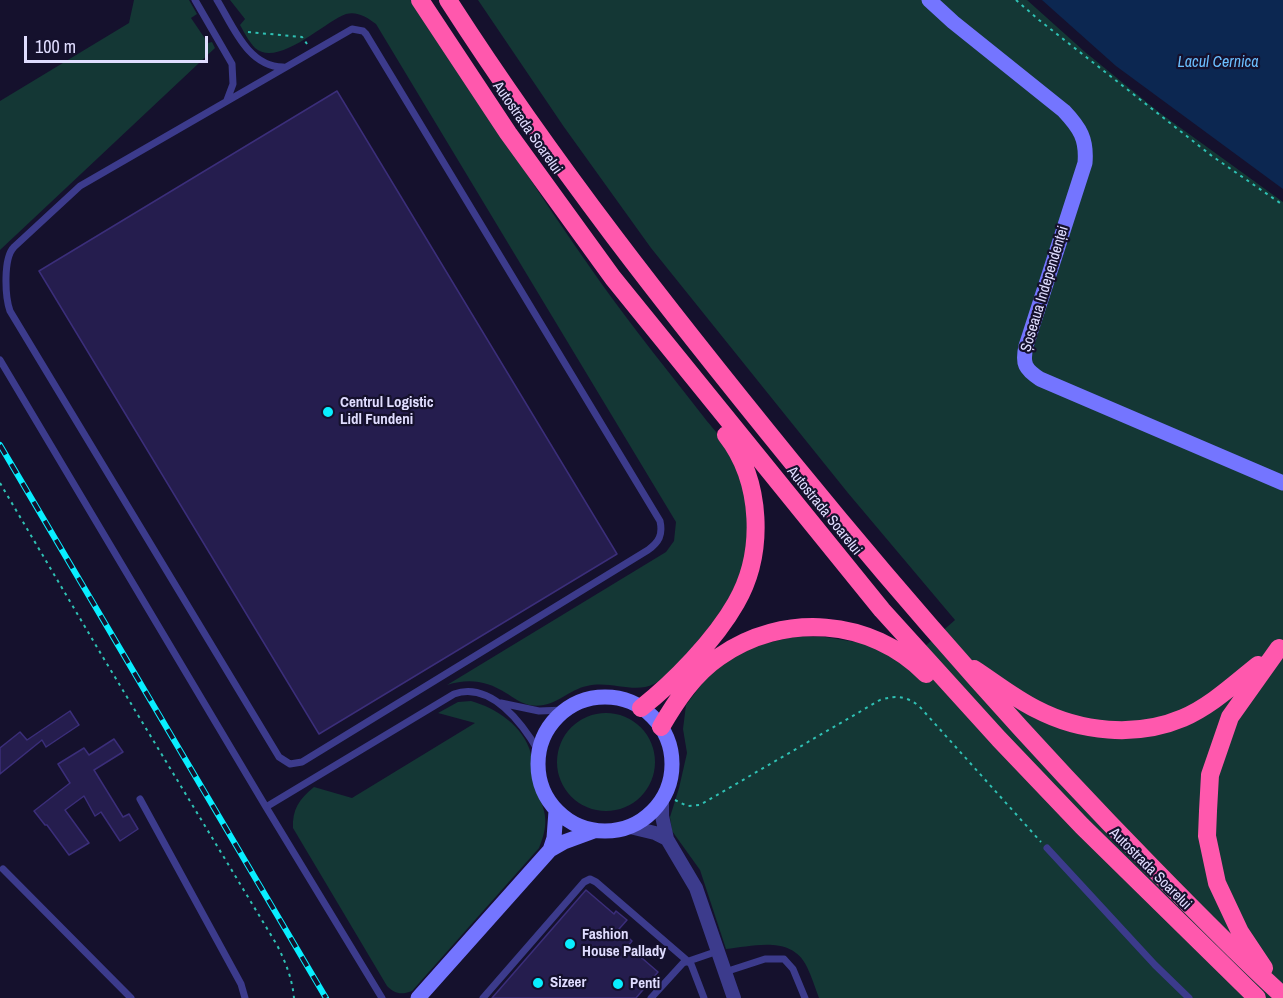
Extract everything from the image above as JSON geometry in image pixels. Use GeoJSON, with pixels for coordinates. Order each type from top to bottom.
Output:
{"type":"FeatureCollection","features":[{"type":"Feature","properties":{"kind":"highway","name":"Autostrada Soarelui"},"geometry":{"type":"LineString","coordinates":[[420,0],[508,133],[607,269],[882,610],[999,740],[1098,842],[1257,998]]}},
{"type":"Feature","properties":{"kind":"highway","name":"Autostrada Soarelui"},"geometry":{"type":"LineString","coordinates":[[448,0],[543,141],[677,320],[901,593],[1016,726],[1120,835],[1280,993]]}},
{"type":"Feature","properties":{"kind":"highway"},"geometry":{"type":"LineString","coordinates":[[641,708],[662,692],[686,667],[736,603],[744,587],[752,560],[756,534],[750,483],[736,448],[666,360],[654,330]]}},
{"type":"Feature","properties":{"kind":"highway"},"geometry":{"type":"LineString","coordinates":[[661,728],[680,696],[718,657],[753,638],[776,631],[803,627],[854,632],[891,647],[915,663],[948,696],[999,740]]}},
{"type":"Feature","properties":{"kind":"highway"},"geometry":{"type":"LineString","coordinates":[[951,652],[1037,709],[1075,724],[1121,730],[1155,726],[1184,718],[1226,691],[1281,646]]}},
{"type":"Feature","properties":{"kind":"highway"},"geometry":{"type":"LineString","coordinates":[[1280,993],[1227,908],[1217,883],[1207,836],[1210,775],[1230,717],[1281,646]]}},
{"type":"Feature","properties":{"kind":"street","name":"Șoseaua Independenței"},"geometry":{"type":"LineString","coordinates":[[929,0],[1064,111],[1083,136],[1086,148],[1085,163],[1024,358],[1025,366],[1030,373],[1283,483]]}},
{"type":"Feature","properties":{"kind":"street"},"geometry":{"type":"LineString","coordinates":[[664,797],[642,820],[618,831],[594,831],[573,824],[556,811],[540,783],[539,752],[544,736],[565,710],[583,700],[603,697],[623,700],[641,708],[661,728],[669,743],[672,760],[671,777],[664,797],[662,816],[667,839],[696,888],[734,998]]}},
{"type":"Feature","properties":{"kind":"street"},"geometry":{"type":"LineString","coordinates":[[550,850],[556,811]]}},
{"type":"Feature","properties":{"kind":"street"},"geometry":{"type":"LineString","coordinates":[[630,827],[655,833],[667,839]]}},
{"type":"Feature","properties":{"kind":"street"},"geometry":{"type":"LineString","coordinates":[[418,998],[550,850],[594,831]]}},
{"type":"Feature","properties":{"kind":"lane"},"geometry":{"type":"LineString","coordinates":[[195,0],[232,64],[233,84],[226,102]]}},
{"type":"Feature","properties":{"kind":"lane"},"geometry":{"type":"LineString","coordinates":[[217,0],[250,53],[266,64],[285,67]]}},
{"type":"Feature","properties":{"kind":"lane"},"geometry":{"type":"LineString","coordinates":[[357,28],[366,34],[660,521],[662,529],[660,538],[648,550],[297,764],[290,764],[279,758],[7,303],[10,251],[73,190],[226,102],[352,29],[357,28]]}},
{"type":"Feature","properties":{"kind":"lane"},"geometry":{"type":"LineString","coordinates":[[0,360],[382,998]]}},
{"type":"Feature","properties":{"kind":"lane"},"geometry":{"type":"LineString","coordinates":[[266,807],[454,694],[463,691],[475,692],[499,703],[539,711],[565,710]]}},
{"type":"Feature","properties":{"kind":"lane"},"geometry":{"type":"LineString","coordinates":[[499,703],[524,727],[539,752]]}},
{"type":"Feature","properties":{"kind":"lane"},"geometry":{"type":"LineString","coordinates":[[140,799],[241,984],[244,998]]}},
{"type":"Feature","properties":{"kind":"lane"},"geometry":{"type":"LineString","coordinates":[[1047,848],[1155,965],[1189,998]]}},
{"type":"Feature","properties":{"kind":"lane"},"geometry":{"type":"LineString","coordinates":[[3,869],[131,998]]}},
{"type":"Feature","properties":{"kind":"lane"},"geometry":{"type":"LineString","coordinates":[[483,998],[587,880],[596,882],[693,967],[704,998]]}},
{"type":"Feature","properties":{"kind":"lane"},"geometry":{"type":"LineString","coordinates":[[651,998],[679,966],[718,951]]}},
{"type":"Feature","properties":{"kind":"lane"},"geometry":{"type":"LineString","coordinates":[[725,972],[765,959],[784,959],[793,969],[805,998]]}},
{"type":"Feature","properties":{"kind":"path"},"geometry":{"type":"LineString","coordinates":[[1016,0],[1212,156],[1283,205]]}},
{"type":"Feature","properties":{"kind":"path"},"geometry":{"type":"LineString","coordinates":[[236,31],[303,37],[311,52]]}},
{"type":"Feature","properties":{"kind":"path"},"geometry":{"type":"LineString","coordinates":[[0,483],[92,641],[277,945],[292,979],[294,998]]}},
{"type":"Feature","properties":{"kind":"path"},"geometry":{"type":"LineString","coordinates":[[664,797],[687,806],[700,805],[880,700],[899,696],[910,699],[919,706],[1047,848]]}},
{"type":"Feature","properties":{"kind":"green space"},"geometry":{"type":"Polygon","coordinates":[[[134,0],[189,0],[197,14],[191,18],[208,43],[212,42],[215,48],[0,250],[0,101],[129,23],[134,0]]]}},
{"type":"Feature","properties":{"kind":"green space"},"geometry":{"type":"Polygon","coordinates":[[[230,0],[412,0],[601,283],[731,451],[737,462],[745,489],[748,514],[748,538],[744,560],[737,581],[712,623],[676,666],[660,681],[638,688],[587,686],[553,702],[538,706],[523,703],[485,683],[470,681],[447,685],[666,552],[674,541],[676,522],[376,24],[362,15],[346,14],[301,42],[276,52],[265,53],[255,48],[249,40],[240,25],[245,19],[230,0]]]}},
{"type":"Feature","properties":{"kind":"green space"},"geometry":{"type":"Polygon","coordinates":[[[478,0],[1027,0],[1085,52],[1160,113],[1283,202],[1283,998],[819,998],[807,967],[792,950],[771,945],[726,949],[700,870],[672,831],[670,817],[687,753],[683,729],[686,705],[707,677],[732,657],[755,646],[797,636],[825,637],[868,644],[906,663],[955,620],[848,493],[651,248],[564,127],[478,0]]]}},
{"type":"Feature","properties":{"kind":"green space"},"geometry":{"type":"Polygon","coordinates":[[[471,701],[499,713],[516,727],[527,744],[532,757],[533,777],[544,812],[543,837],[539,848],[412,991],[398,993],[387,986],[293,828],[295,810],[300,800],[314,787],[352,798],[475,723],[438,713],[458,702],[471,701]]]}},
{"type":"Feature","properties":{"kind":"green space"},"geometry":{"type":"Polygon","coordinates":[[[606,713],[625,716],[641,727],[652,743],[655,762],[652,781],[641,797],[625,808],[606,811],[587,808],[571,797],[560,781],[557,762],[560,743],[571,727],[587,716],[606,713]]]}},
{"type":"Feature","properties":{"kind":"water","name":"Lacul Cernica"},"geometry":{"type":"Polygon","coordinates":[[[1042,0],[1283,0],[1283,189],[1116,66],[1042,0]]]}},
{"type":"Feature","properties":{"kind":"building","name":"Centrul Logistic Lidl Fundeni"},"geometry":{"type":"Polygon","coordinates":[[[337,91],[617,554],[319,734],[39,271],[337,91]]]}},
{"type":"Feature","properties":{"kind":"building"},"geometry":{"type":"Polygon","coordinates":[[[70,711],[79,725],[46,747],[42,740],[0,774],[0,748],[20,732],[27,740],[70,711]]]}},
{"type":"Feature","properties":{"kind":"building"},"geometry":{"type":"Polygon","coordinates":[[[114,739],[123,752],[94,770],[123,817],[129,814],[138,829],[120,841],[101,812],[95,816],[84,796],[65,810],[89,843],[69,855],[34,811],[70,783],[58,764],[84,748],[89,755],[114,739]]]}},
{"type":"Feature","properties":{"kind":"building","name":"Fashion House Pallady"},"geometry":{"type":"Polygon","coordinates":[[[586,890],[614,914],[616,911],[627,920],[619,929],[632,941],[628,946],[658,972],[636,998],[492,998],[586,890]]]}},
{"type":"Feature","properties":{"kind":"railway"},"geometry":{"type":"LineString","coordinates":[[0,445],[326,998]]}},
{"type":"Feature","properties":{"kind":"place","name":"Centrul Logistic Lidl Fundeni"},"geometry":{"type":"Point","coordinates":[328,412]}},
{"type":"Feature","properties":{"kind":"place","name":"Fashion House Pallady"},"geometry":{"type":"Point","coordinates":[570,944]}},
{"type":"Feature","properties":{"kind":"place","name":"Sizeer"},"geometry":{"type":"Point","coordinates":[538,983]}},
{"type":"Feature","properties":{"kind":"place","name":"Penti"},"geometry":{"type":"Point","coordinates":[618,984]}}]}
